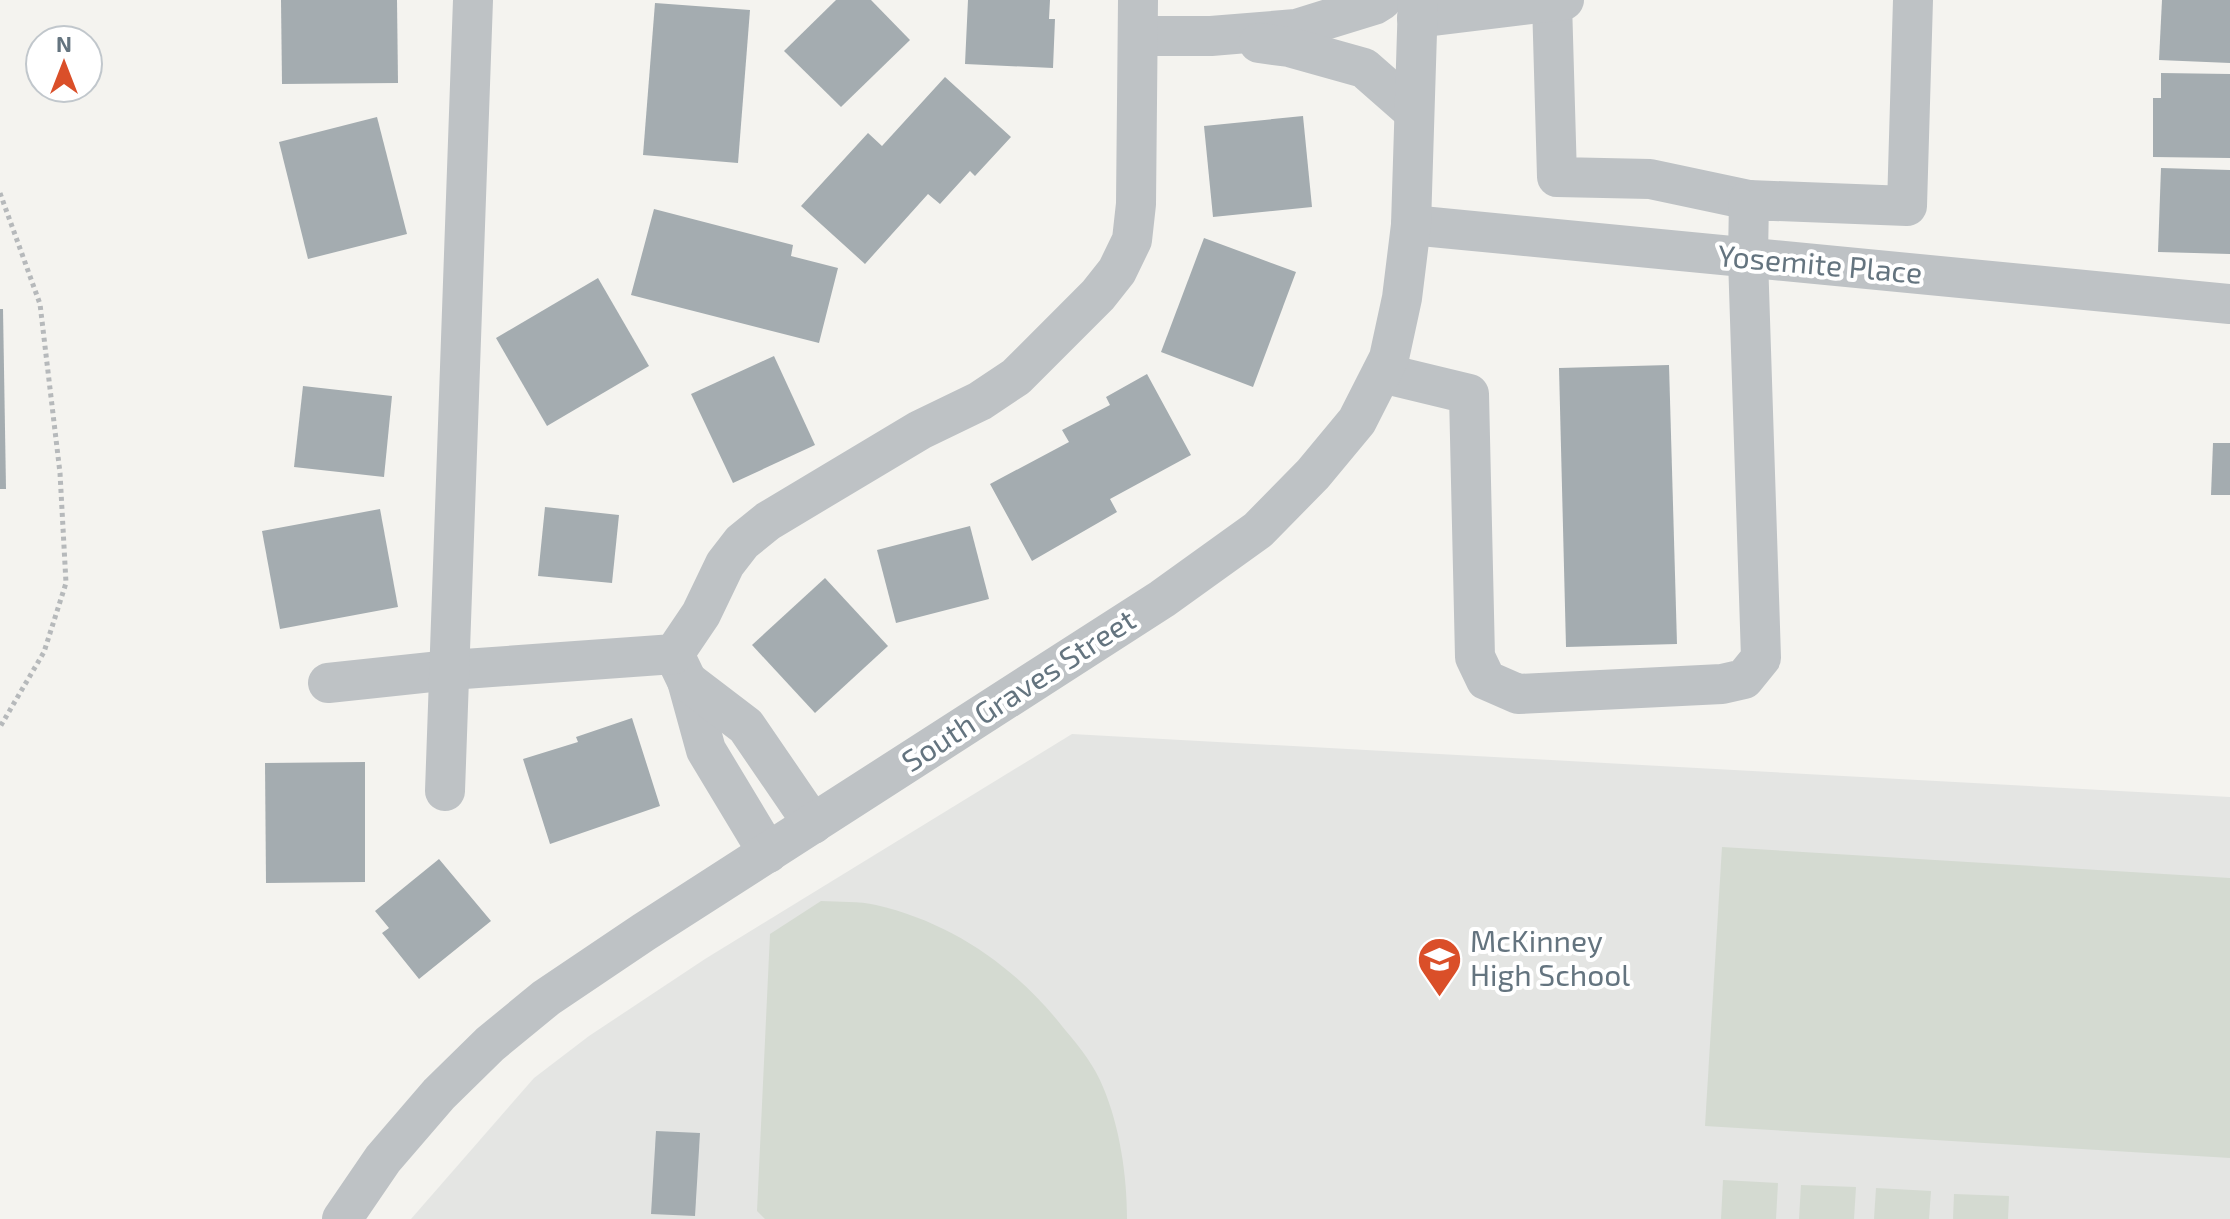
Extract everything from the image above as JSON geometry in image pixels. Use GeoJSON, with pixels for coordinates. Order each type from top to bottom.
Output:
{"type":"FeatureCollection","features":[{"type":"Feature","properties":{"kind":"street"},"geometry":{"type":"LineString","coordinates":[[445,791],[473,0]]}},
{"type":"Feature","properties":{"kind":"street"},"geometry":{"type":"LineString","coordinates":[[1211,36],[1296,29],[1382,0]]}},
{"type":"Feature","properties":{"kind":"street"},"geometry":{"type":"LineString","coordinates":[[1418,9],[1558,1],[1557,177],[1650,179],[1749,200],[1907,206],[1913,0]]}},
{"type":"Feature","properties":{"kind":"street","name":"South Graves Street"},"geometry":{"type":"LineString","coordinates":[[342,1219],[402,1137],[465,1067],[572,978],[1162,599],[1258,530],[1313,474],[1357,421],[1389,358],[1402,298],[1411,225],[1418,9]]}},
{"type":"Feature","properties":{"kind":"street"},"geometry":{"type":"LineString","coordinates":[[768,853],[706,750],[681,668],[701,614],[725,564],[742,542],[768,521],[920,430],[980,401],[1016,377],[1098,295],[1117,271],[1132,240],[1136,204],[1138,18],[1211,36],[1289,47],[1364,68],[1413,111]]}},
{"type":"Feature","properties":{"kind":"street"},"geometry":{"type":"LineString","coordinates":[[1382,373],[1469,394],[1475,657],[1486,680],[1518,694],[1722,684],[1744,679],[1761,658],[1748,258],[1749,200]]}},
{"type":"Feature","properties":{"kind":"street","name":"Yosemite Place"},"geometry":{"type":"LineString","coordinates":[[1411,225],[2230,304]]}},
{"type":"Feature","properties":{"kind":"street"},"geometry":{"type":"LineString","coordinates":[[328,683],[450,670],[681,668],[746,726],[813,824]]}},
{"type":"Feature","properties":{"kind":"path"},"geometry":{"type":"LineString","coordinates":[[0,193],[40,304],[60,473],[66,583],[44,652],[0,727]]}},
{"type":"Feature","properties":{"kind":"shaded area","name":"McKinney High School"},"geometry":{"type":"Polygon","coordinates":[[[1072,734],[2230,797],[2230,1219],[411,1219],[534,1078],[589,1036],[705,959],[1072,734]]]}},
{"type":"Feature","properties":{"kind":"shaded area"},"geometry":{"type":"Polygon","coordinates":[[[1722,847],[2230,878],[2230,1158],[1705,1126],[1722,847]]]}},
{"type":"Feature","properties":{"kind":"shaded area"},"geometry":{"type":"Polygon","coordinates":[[[821,901],[876,905],[932,924],[982,952],[1027,988],[1077,1044],[1100,1080],[1114,1118],[1121,1152],[1127,1219],[765,1219],[757,1211],[770,934],[821,901]]]}},
{"type":"Feature","properties":{"kind":"shaded area"},"geometry":{"type":"Polygon","coordinates":[[[1723,1180],[1778,1183],[1776,1219],[1721,1219],[1723,1180]]]}},
{"type":"Feature","properties":{"kind":"shaded area"},"geometry":{"type":"Polygon","coordinates":[[[1801,1185],[1856,1187],[1854,1219],[1799,1219],[1801,1185]]]}},
{"type":"Feature","properties":{"kind":"shaded area"},"geometry":{"type":"Polygon","coordinates":[[[1876,1188],[1931,1191],[1929,1219],[1874,1219],[1876,1188]]]}},
{"type":"Feature","properties":{"kind":"shaded area"},"geometry":{"type":"Polygon","coordinates":[[[1954,1194],[2009,1196],[2008,1219],[1953,1219],[1954,1194]]]}},
{"type":"Feature","properties":{"kind":"building"},"geometry":{"type":"Polygon","coordinates":[[[281,0],[397,0],[398,83],[282,84],[281,0]]]}},
{"type":"Feature","properties":{"kind":"building"},"geometry":{"type":"Polygon","coordinates":[[[836,0],[871,0],[910,40],[841,107],[784,51],[836,0]]]}},
{"type":"Feature","properties":{"kind":"building"},"geometry":{"type":"Polygon","coordinates":[[[968,0],[1050,0],[1049,19],[1055,19],[1053,68],[965,64],[968,0]]]}},
{"type":"Feature","properties":{"kind":"building"},"geometry":{"type":"Polygon","coordinates":[[[2162,0],[2230,0],[2230,63],[2159,60],[2162,0]]]}},
{"type":"Feature","properties":{"kind":"building"},"geometry":{"type":"Polygon","coordinates":[[[655,3],[750,10],[738,163],[643,155],[655,3]]]}},
{"type":"Feature","properties":{"kind":"building"},"geometry":{"type":"Polygon","coordinates":[[[2161,73],[2230,74],[2230,158],[2153,157],[2153,98],[2161,98],[2161,73]]]}},
{"type":"Feature","properties":{"kind":"building"},"geometry":{"type":"Polygon","coordinates":[[[945,77],[1011,137],[975,176],[970,171],[940,204],[928,194],[865,264],[801,206],[868,133],[882,146],[945,77]]]}},
{"type":"Feature","properties":{"kind":"building"},"geometry":{"type":"Polygon","coordinates":[[[1303,116],[1312,207],[1213,217],[1204,126],[1303,116]]]}},
{"type":"Feature","properties":{"kind":"building"},"geometry":{"type":"Polygon","coordinates":[[[377,117],[407,234],[308,259],[279,142],[377,117]]]}},
{"type":"Feature","properties":{"kind":"building"},"geometry":{"type":"Polygon","coordinates":[[[2161,168],[2230,170],[2230,254],[2158,252],[2161,168]]]}},
{"type":"Feature","properties":{"kind":"building"},"geometry":{"type":"Polygon","coordinates":[[[654,209],[793,245],[791,256],[838,268],[819,343],[631,295],[654,209]]]}},
{"type":"Feature","properties":{"kind":"building"},"geometry":{"type":"Polygon","coordinates":[[[1204,238],[1296,272],[1253,387],[1161,352],[1204,238]]]}},
{"type":"Feature","properties":{"kind":"building"},"geometry":{"type":"Polygon","coordinates":[[[598,278],[649,366],[547,426],[496,338],[598,278]]]}},
{"type":"Feature","properties":{"kind":"building"},"geometry":{"type":"Polygon","coordinates":[[[0,309],[3,309],[6,489],[0,489],[0,309]]]}},
{"type":"Feature","properties":{"kind":"building"},"geometry":{"type":"Polygon","coordinates":[[[774,356],[815,445],[733,483],[691,394],[774,356]]]}},
{"type":"Feature","properties":{"kind":"building"},"geometry":{"type":"Polygon","coordinates":[[[1669,365],[1677,644],[1566,647],[1559,368],[1669,365]]]}},
{"type":"Feature","properties":{"kind":"building"},"geometry":{"type":"Polygon","coordinates":[[[1147,374],[1191,455],[1110,499],[1117,512],[1032,561],[990,484],[1069,442],[1062,430],[1110,405],[1106,397],[1147,374]]]}},
{"type":"Feature","properties":{"kind":"building"},"geometry":{"type":"Polygon","coordinates":[[[303,386],[392,396],[384,477],[294,467],[303,386]]]}},
{"type":"Feature","properties":{"kind":"building"},"geometry":{"type":"Polygon","coordinates":[[[2213,443],[2230,443],[2230,495],[2211,495],[2213,443]]]}},
{"type":"Feature","properties":{"kind":"building"},"geometry":{"type":"Polygon","coordinates":[[[545,507],[619,515],[612,583],[538,576],[545,507]]]}},
{"type":"Feature","properties":{"kind":"building"},"geometry":{"type":"Polygon","coordinates":[[[380,509],[398,607],[280,629],[262,531],[380,509]]]}},
{"type":"Feature","properties":{"kind":"building"},"geometry":{"type":"Polygon","coordinates":[[[970,526],[989,599],[896,623],[877,550],[970,526]]]}},
{"type":"Feature","properties":{"kind":"building"},"geometry":{"type":"Polygon","coordinates":[[[825,578],[888,646],[815,713],[752,645],[825,578]]]}},
{"type":"Feature","properties":{"kind":"building"},"geometry":{"type":"Polygon","coordinates":[[[632,718],[660,806],[550,844],[523,759],[578,742],[576,737],[632,718]]]}},
{"type":"Feature","properties":{"kind":"building"},"geometry":{"type":"Polygon","coordinates":[[[365,762],[365,882],[266,883],[265,763],[365,762]]]}},
{"type":"Feature","properties":{"kind":"building"},"geometry":{"type":"Polygon","coordinates":[[[439,859],[491,921],[419,979],[382,933],[389,928],[375,911],[439,859]]]}},
{"type":"Feature","properties":{"kind":"building"},"geometry":{"type":"Polygon","coordinates":[[[656,1131],[700,1133],[695,1216],[651,1214],[656,1131]]]}},
{"type":"Feature","properties":{"kind":"place","name":"McKinney High School"},"geometry":{"type":"Point","coordinates":[1439,998]}}]}
